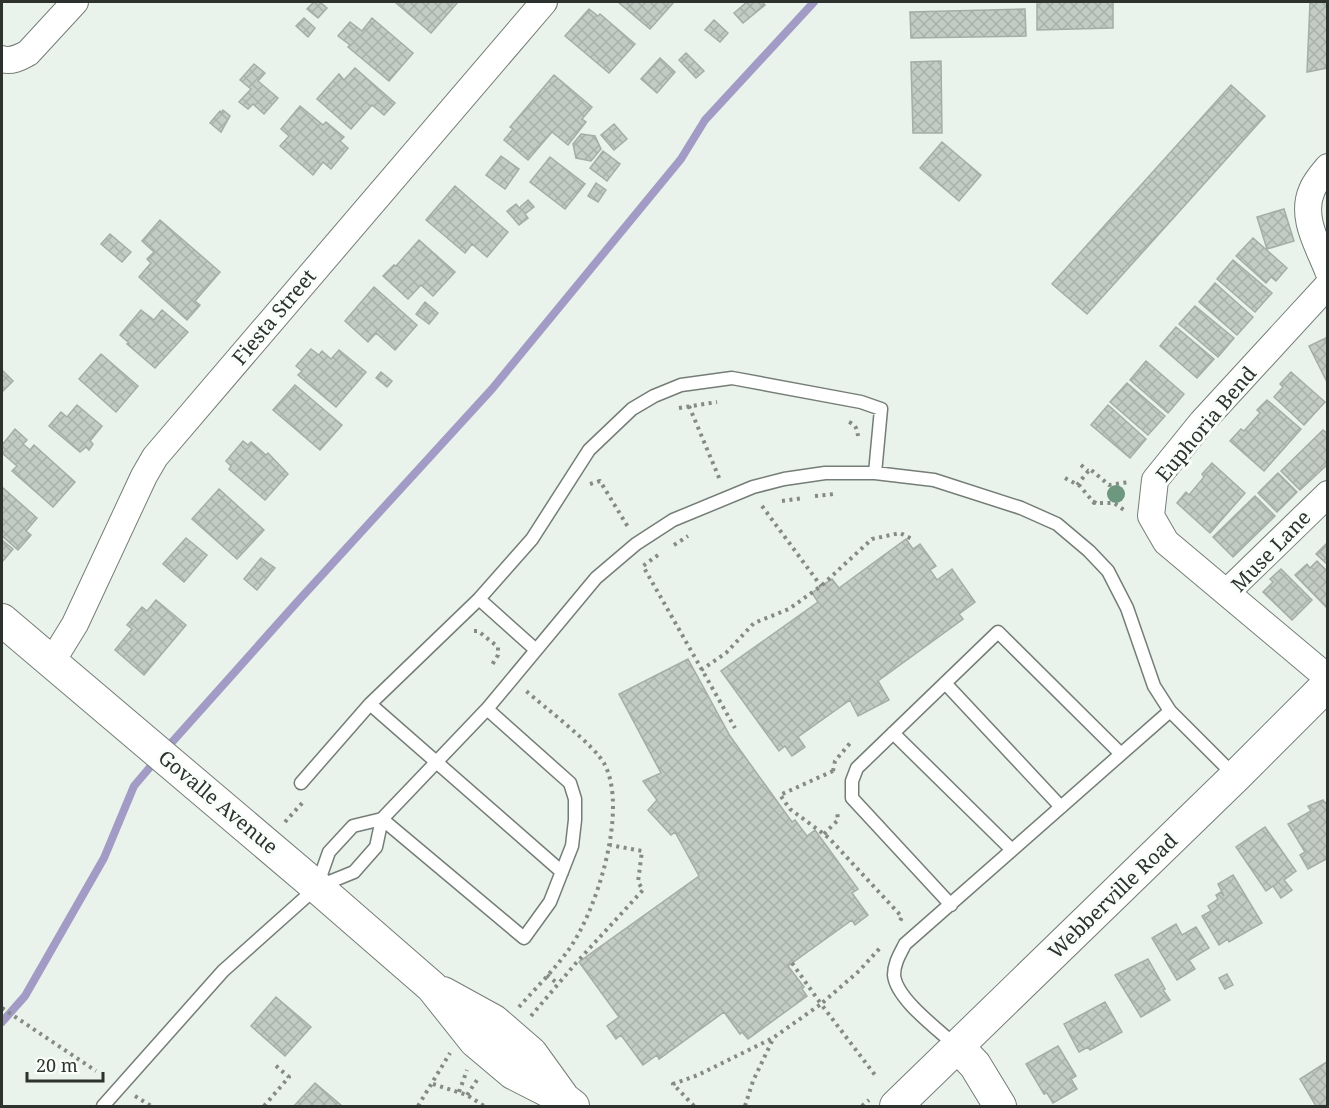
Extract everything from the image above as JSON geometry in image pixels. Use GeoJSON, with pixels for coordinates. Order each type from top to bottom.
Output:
{"type":"FeatureCollection","features":[{"type":"Feature","properties":{"kind":"street"},"geometry":{"type":"LineString","coordinates":[[4,60],[18,58],[28,53],[75,2]]}},
{"type":"Feature","properties":{"kind":"street","name":"Fiesta Street"},"geometry":{"type":"LineString","coordinates":[[51,663],[75,624],[155,457],[544,2]]}},
{"type":"Feature","properties":{"kind":"street"},"geometry":{"type":"LineString","coordinates":[[1328,167],[1312,188],[1307,205],[1308,220],[1328,271]]}},
{"type":"Feature","properties":{"kind":"street","name":"Euphoria Bend"},"geometry":{"type":"LineString","coordinates":[[1227,592],[1166,542],[1151,516],[1155,480],[1202,422],[1328,285]]}},
{"type":"Feature","properties":{"kind":"street","name":"Muse Lane"},"geometry":{"type":"LineString","coordinates":[[1328,494],[1227,592],[1328,678]]}},
{"type":"Feature","properties":{"kind":"street","name":"Govalle Avenue"},"geometry":{"type":"LineString","coordinates":[[2,620],[432,987],[475,1041],[513,1073],[569,1103]]}},
{"type":"Feature","properties":{"kind":"street","name":"Webberville Road"},"geometry":{"type":"LineString","coordinates":[[896,1107],[1236,777],[1328,684]]}},
{"type":"Feature","properties":{"kind":"street"},"geometry":{"type":"LineString","coordinates":[[958,1047],[975,1065],[1000,1107]]}},
{"type":"Feature","properties":{"kind":"lane"},"geometry":{"type":"LineString","coordinates":[[301,783],[370,704],[479,599],[532,538],[589,450],[632,409],[654,396],[681,386],[732,378],[861,402],[881,410],[875,473]]}},
{"type":"Feature","properties":{"kind":"lane"},"geometry":{"type":"LineString","coordinates":[[103,1107],[223,970],[317,887],[354,872],[376,847],[382,819],[487,709],[596,578],[636,544],[673,520],[726,496],[784,478],[825,473],[875,473],[934,480],[1011,504],[1057,524],[1089,551],[1108,571],[1127,608],[1154,686],[1170,711],[1236,777]]}},
{"type":"Feature","properties":{"kind":"lane"},"geometry":{"type":"LineString","coordinates":[[479,599],[536,650]]}},
{"type":"Feature","properties":{"kind":"lane"},"geometry":{"type":"LineString","coordinates":[[951,905],[852,798],[852,781],[857,768],[998,632],[1121,754]]}},
{"type":"Feature","properties":{"kind":"lane"},"geometry":{"type":"LineString","coordinates":[[945,683],[1061,807]]}},
{"type":"Feature","properties":{"kind":"lane"},"geometry":{"type":"LineString","coordinates":[[370,704],[562,872]]}},
{"type":"Feature","properties":{"kind":"lane"},"geometry":{"type":"LineString","coordinates":[[382,819],[525,938],[550,902],[572,846],[575,799],[570,783],[487,709]]}},
{"type":"Feature","properties":{"kind":"lane"},"geometry":{"type":"LineString","coordinates":[[958,1047],[909,1003],[897,988],[894,977],[895,966],[906,944],[1170,711]]}},
{"type":"Feature","properties":{"kind":"lane"},"geometry":{"type":"LineString","coordinates":[[893,733],[1012,850]]}},
{"type":"Feature","properties":{"kind":"lane"},"geometry":{"type":"LineString","coordinates":[[317,887],[329,852],[353,826],[382,819]]}},
{"type":"Feature","properties":{"kind":"path"},"geometry":{"type":"LineString","coordinates":[[676,408],[717,402]]}},
{"type":"Feature","properties":{"kind":"path"},"geometry":{"type":"LineString","coordinates":[[689,406],[721,481]]}},
{"type":"Feature","properties":{"kind":"path"},"geometry":{"type":"LineString","coordinates":[[849,422],[857,429],[856,447]]}},
{"type":"Feature","properties":{"kind":"path"},"geometry":{"type":"LineString","coordinates":[[1081,465],[1090,469],[1104,484],[1133,481]]}},
{"type":"Feature","properties":{"kind":"path"},"geometry":{"type":"LineString","coordinates":[[1077,484],[1090,469]]}},
{"type":"Feature","properties":{"kind":"path"},"geometry":{"type":"LineString","coordinates":[[1065,478],[1077,484],[1094,503]]}},
{"type":"Feature","properties":{"kind":"path"},"geometry":{"type":"LineString","coordinates":[[586,485],[600,481],[630,530]]}},
{"type":"Feature","properties":{"kind":"path"},"geometry":{"type":"LineString","coordinates":[[779,502],[838,494]]}},
{"type":"Feature","properties":{"kind":"path"},"geometry":{"type":"LineString","coordinates":[[1094,503],[1097,498]]}},
{"type":"Feature","properties":{"kind":"path"},"geometry":{"type":"LineString","coordinates":[[1094,503],[1111,502],[1130,514]]}},
{"type":"Feature","properties":{"kind":"path"},"geometry":{"type":"LineString","coordinates":[[756,508],[771,504]]}},
{"type":"Feature","properties":{"kind":"path"},"geometry":{"type":"LineString","coordinates":[[762,506],[821,586]]}},
{"type":"Feature","properties":{"kind":"path"},"geometry":{"type":"LineString","coordinates":[[701,670],[726,653],[754,623],[789,609],[821,586],[872,539],[900,533],[912,538]]}},
{"type":"Feature","properties":{"kind":"path"},"geometry":{"type":"LineString","coordinates":[[668,549],[692,534]]}},
{"type":"Feature","properties":{"kind":"path"},"geometry":{"type":"LineString","coordinates":[[660,553],[643,566],[735,728]]}},
{"type":"Feature","properties":{"kind":"path"},"geometry":{"type":"LineString","coordinates":[[468,635],[473,631],[478,631],[498,648],[498,655],[492,665]]}},
{"type":"Feature","properties":{"kind":"path"},"geometry":{"type":"LineString","coordinates":[[833,771],[780,795],[790,809],[829,838],[902,917],[896,927]]}},
{"type":"Feature","properties":{"kind":"path"},"geometry":{"type":"LineString","coordinates":[[285,823],[307,799]]}},
{"type":"Feature","properties":{"kind":"path"},"geometry":{"type":"LineString","coordinates":[[529,1019],[643,890],[638,882],[642,851],[609,844]]}},
{"type":"Feature","properties":{"kind":"path"},"geometry":{"type":"LineString","coordinates":[[694,1107],[673,1084],[698,1075],[773,1038],[820,1004],[859,971],[883,945]]}},
{"type":"Feature","properties":{"kind":"path"},"geometry":{"type":"LineString","coordinates":[[792,963],[874,1075]]}},
{"type":"Feature","properties":{"kind":"path"},"geometry":{"type":"LineString","coordinates":[[547,975],[558,984]]}},
{"type":"Feature","properties":{"kind":"path"},"geometry":{"type":"LineString","coordinates":[[2,1008],[96,1071]]}},
{"type":"Feature","properties":{"kind":"path"},"geometry":{"type":"LineString","coordinates":[[745,1107],[753,1081],[773,1038]]}},
{"type":"Feature","properties":{"kind":"path"},"geometry":{"type":"LineString","coordinates":[[418,1107],[447,1058]]}},
{"type":"Feature","properties":{"kind":"path"},"geometry":{"type":"LineString","coordinates":[[264,1107],[289,1077],[275,1065]]}},
{"type":"Feature","properties":{"kind":"path"},"geometry":{"type":"LineString","coordinates":[[459,1092],[466,1073]]}},
{"type":"Feature","properties":{"kind":"path"},"geometry":{"type":"LineString","coordinates":[[467,1095],[478,1080]]}},
{"type":"Feature","properties":{"kind":"path"},"geometry":{"type":"LineString","coordinates":[[433,1084],[467,1095],[484,1107]]}},
{"type":"Feature","properties":{"kind":"path"},"geometry":{"type":"LineString","coordinates":[[127,1092],[151,1107]]}},
{"type":"Feature","properties":{"kind":"building"},"geometry":{"type":"Polygon","coordinates":[[[314,2],[320,2],[327,8],[318,18],[307,9],[314,2]]]}},
{"type":"Feature","properties":{"kind":"building"},"geometry":{"type":"Polygon","coordinates":[[[395,2],[458,2],[431,33],[395,2]]]}},
{"type":"Feature","properties":{"kind":"building"},"geometry":{"type":"Polygon","coordinates":[[[618,2],[674,2],[650,29],[618,2]]]}},
{"type":"Feature","properties":{"kind":"building"},"geometry":{"type":"Polygon","coordinates":[[[747,2],[762,2],[765,5],[743,23],[734,13],[747,2]]]}},
{"type":"Feature","properties":{"kind":"building"},"geometry":{"type":"Polygon","coordinates":[[[1037,2],[1113,2],[1113,28],[1037,30],[1037,2]]]}},
{"type":"Feature","properties":{"kind":"building"},"geometry":{"type":"Polygon","coordinates":[[[1310,2],[1328,2],[1328,68],[1307,72],[1310,2]]]}},
{"type":"Feature","properties":{"kind":"building"},"geometry":{"type":"Polygon","coordinates":[[[589,9],[598,16],[600,14],[635,44],[609,73],[565,36],[589,9]]]}},
{"type":"Feature","properties":{"kind":"building"},"geometry":{"type":"Polygon","coordinates":[[[1025,9],[1026,36],[911,38],[910,12],[1025,9]]]}},
{"type":"Feature","properties":{"kind":"building"},"geometry":{"type":"Polygon","coordinates":[[[304,18],[315,28],[308,37],[296,26],[304,18]]]}},
{"type":"Feature","properties":{"kind":"building"},"geometry":{"type":"Polygon","coordinates":[[[372,18],[413,53],[389,81],[338,36],[350,22],[362,31],[372,18]]]}},
{"type":"Feature","properties":{"kind":"building"},"geometry":{"type":"Polygon","coordinates":[[[714,20],[728,33],[720,42],[705,30],[714,20]]]}},
{"type":"Feature","properties":{"kind":"building"},"geometry":{"type":"Polygon","coordinates":[[[686,53],[704,71],[696,78],[679,60],[686,53]]]}},
{"type":"Feature","properties":{"kind":"building"},"geometry":{"type":"Polygon","coordinates":[[[660,58],[675,72],[657,93],[641,79],[660,58]]]}},
{"type":"Feature","properties":{"kind":"building"},"geometry":{"type":"Polygon","coordinates":[[[941,61],[942,133],[913,133],[911,62],[941,61]]]}},
{"type":"Feature","properties":{"kind":"building"},"geometry":{"type":"Polygon","coordinates":[[[254,64],[265,73],[258,81],[278,98],[264,114],[253,104],[248,109],[239,102],[251,89],[240,80],[254,64]]]}},
{"type":"Feature","properties":{"kind":"building"},"geometry":{"type":"Polygon","coordinates":[[[355,68],[395,103],[384,115],[372,105],[351,129],[317,99],[339,74],[344,80],[355,68]]]}},
{"type":"Feature","properties":{"kind":"building"},"geometry":{"type":"Polygon","coordinates":[[[554,75],[592,107],[582,119],[586,122],[568,145],[552,132],[528,160],[504,140],[513,129],[510,127],[554,75]]]}},
{"type":"Feature","properties":{"kind":"building"},"geometry":{"type":"Polygon","coordinates":[[[1231,85],[1265,116],[1087,314],[1052,284],[1231,85]]]}},
{"type":"Feature","properties":{"kind":"building"},"geometry":{"type":"Polygon","coordinates":[[[300,106],[323,125],[326,122],[344,137],[340,141],[348,148],[331,169],[323,162],[313,175],[280,146],[289,136],[281,129],[300,106]]]}},
{"type":"Feature","properties":{"kind":"building"},"geometry":{"type":"Polygon","coordinates":[[[223,110],[230,116],[221,132],[210,123],[223,110]]]}},
{"type":"Feature","properties":{"kind":"building"},"geometry":{"type":"Polygon","coordinates":[[[614,124],[627,139],[614,150],[601,135],[614,124]]]}},
{"type":"Feature","properties":{"kind":"building"},"geometry":{"type":"Polygon","coordinates":[[[581,134],[595,136],[601,149],[591,161],[576,158],[573,144],[581,134]]]}},
{"type":"Feature","properties":{"kind":"building"},"geometry":{"type":"Polygon","coordinates":[[[942,142],[981,175],[959,201],[920,168],[942,142]]]}},
{"type":"Feature","properties":{"kind":"building"},"geometry":{"type":"Polygon","coordinates":[[[603,151],[620,164],[607,181],[590,168],[603,151]]]}},
{"type":"Feature","properties":{"kind":"building"},"geometry":{"type":"Polygon","coordinates":[[[501,156],[519,169],[505,189],[486,175],[501,156]]]}},
{"type":"Feature","properties":{"kind":"building"},"geometry":{"type":"Polygon","coordinates":[[[550,157],[585,184],[565,209],[530,182],[550,157]]]}},
{"type":"Feature","properties":{"kind":"building"},"geometry":{"type":"Polygon","coordinates":[[[596,183],[606,190],[598,202],[588,196],[596,183]]]}},
{"type":"Feature","properties":{"kind":"building"},"geometry":{"type":"Polygon","coordinates":[[[455,186],[508,232],[487,257],[472,244],[465,253],[426,220],[455,186]]]}},
{"type":"Feature","properties":{"kind":"building"},"geometry":{"type":"Polygon","coordinates":[[[528,200],[534,207],[525,214],[528,218],[519,225],[507,211],[516,204],[519,208],[528,200]]]}},
{"type":"Feature","properties":{"kind":"building"},"geometry":{"type":"Polygon","coordinates":[[[1284,209],[1294,241],[1267,249],[1257,217],[1284,209]]]}},
{"type":"Feature","properties":{"kind":"building"},"geometry":{"type":"Polygon","coordinates":[[[160,220],[220,272],[195,301],[200,305],[187,320],[139,277],[151,263],[147,259],[154,252],[142,241],[160,220]]]}},
{"type":"Feature","properties":{"kind":"building"},"geometry":{"type":"Polygon","coordinates":[[[110,234],[131,252],[122,262],[101,244],[110,234]]]}},
{"type":"Feature","properties":{"kind":"building"},"geometry":{"type":"Polygon","coordinates":[[[1253,238],[1287,268],[1276,281],[1271,277],[1266,283],[1236,256],[1253,238]]]}},
{"type":"Feature","properties":{"kind":"building"},"geometry":{"type":"Polygon","coordinates":[[[419,240],[455,272],[433,296],[421,285],[408,299],[383,276],[394,265],[396,266],[419,240]]]}},
{"type":"Feature","properties":{"kind":"building"},"geometry":{"type":"Polygon","coordinates":[[[1233,260],[1272,293],[1255,312],[1217,279],[1233,260]]]}},
{"type":"Feature","properties":{"kind":"building"},"geometry":{"type":"Polygon","coordinates":[[[1215,283],[1253,317],[1237,335],[1199,302],[1215,283]]]}},
{"type":"Feature","properties":{"kind":"building"},"geometry":{"type":"Polygon","coordinates":[[[374,287],[417,325],[395,350],[376,333],[368,342],[345,321],[374,287]]]}},
{"type":"Feature","properties":{"kind":"building"},"geometry":{"type":"Polygon","coordinates":[[[425,302],[438,313],[429,324],[416,314],[425,302]]]}},
{"type":"Feature","properties":{"kind":"building"},"geometry":{"type":"Polygon","coordinates":[[[1195,306],[1234,338],[1218,357],[1179,324],[1195,306]]]}},
{"type":"Feature","properties":{"kind":"building"},"geometry":{"type":"Polygon","coordinates":[[[141,310],[154,320],[162,310],[188,332],[155,368],[120,335],[141,310]]]}},
{"type":"Feature","properties":{"kind":"building"},"geometry":{"type":"Polygon","coordinates":[[[1176,327],[1214,359],[1197,378],[1160,346],[1176,327]]]}},
{"type":"Feature","properties":{"kind":"building"},"geometry":{"type":"Polygon","coordinates":[[[1328,337],[1328,384],[1309,346],[1328,337]]]}},
{"type":"Feature","properties":{"kind":"building"},"geometry":{"type":"Polygon","coordinates":[[[311,349],[319,355],[322,351],[331,359],[339,350],[366,372],[336,407],[298,375],[302,371],[296,366],[311,349]]]}},
{"type":"Feature","properties":{"kind":"building"},"geometry":{"type":"Polygon","coordinates":[[[101,354],[138,386],[116,412],[79,379],[101,354]]]}},
{"type":"Feature","properties":{"kind":"building"},"geometry":{"type":"Polygon","coordinates":[[[1146,361],[1184,394],[1168,413],[1130,380],[1146,361]]]}},
{"type":"Feature","properties":{"kind":"building"},"geometry":{"type":"Polygon","coordinates":[[[2,370],[13,381],[2,392],[2,370]]]}},
{"type":"Feature","properties":{"kind":"building"},"geometry":{"type":"Polygon","coordinates":[[[381,372],[392,381],[387,387],[376,378],[381,372]]]}},
{"type":"Feature","properties":{"kind":"building"},"geometry":{"type":"Polygon","coordinates":[[[1291,372],[1325,402],[1304,425],[1274,397],[1283,387],[1280,384],[1291,372]]]}},
{"type":"Feature","properties":{"kind":"building"},"geometry":{"type":"Polygon","coordinates":[[[1127,383],[1165,416],[1148,435],[1110,402],[1127,383]]]}},
{"type":"Feature","properties":{"kind":"building"},"geometry":{"type":"Polygon","coordinates":[[[295,385],[342,425],[320,450],[273,410],[295,385]]]}},
{"type":"Feature","properties":{"kind":"building"},"geometry":{"type":"Polygon","coordinates":[[[1267,400],[1301,429],[1264,471],[1230,441],[1241,429],[1244,431],[1260,413],[1257,410],[1267,400]]]}},
{"type":"Feature","properties":{"kind":"building"},"geometry":{"type":"Polygon","coordinates":[[[77,405],[102,426],[90,441],[93,444],[89,450],[86,447],[80,452],[49,426],[61,412],[67,417],[77,405]]]}},
{"type":"Feature","properties":{"kind":"building"},"geometry":{"type":"Polygon","coordinates":[[[1108,405],[1146,439],[1130,458],[1091,425],[1108,405]]]}},
{"type":"Feature","properties":{"kind":"building"},"geometry":{"type":"Polygon","coordinates":[[[15,429],[27,440],[23,444],[30,450],[34,445],[75,482],[53,507],[12,471],[17,466],[2,453],[2,445],[15,429]]]}},
{"type":"Feature","properties":{"kind":"building"},"geometry":{"type":"Polygon","coordinates":[[[1323,430],[1328,434],[1328,464],[1300,490],[1281,471],[1323,430]]]}},
{"type":"Feature","properties":{"kind":"building"},"geometry":{"type":"Polygon","coordinates":[[[243,441],[248,445],[251,442],[266,455],[268,453],[288,474],[265,500],[229,469],[231,466],[226,461],[243,441]]]}},
{"type":"Feature","properties":{"kind":"building"},"geometry":{"type":"Polygon","coordinates":[[[1212,463],[1245,493],[1210,533],[1177,503],[1186,492],[1189,495],[1212,463]]]}},
{"type":"Feature","properties":{"kind":"building"},"geometry":{"type":"Polygon","coordinates":[[[1278,473],[1297,492],[1277,512],[1258,493],[1278,473]]]}},
{"type":"Feature","properties":{"kind":"building"},"geometry":{"type":"Polygon","coordinates":[[[2,487],[37,518],[26,531],[31,535],[18,550],[2,536],[2,487]]]}},
{"type":"Feature","properties":{"kind":"building"},"geometry":{"type":"Polygon","coordinates":[[[219,489],[264,530],[237,559],[192,519],[219,489]]]}},
{"type":"Feature","properties":{"kind":"building"},"geometry":{"type":"Polygon","coordinates":[[[1255,496],[1275,516],[1233,557],[1213,537],[1255,496]]]}},
{"type":"Feature","properties":{"kind":"building"},"geometry":{"type":"Polygon","coordinates":[[[186,538],[207,555],[184,582],[163,564],[186,538]]]}},
{"type":"Feature","properties":{"kind":"building"},"geometry":{"type":"Polygon","coordinates":[[[906,539],[913,549],[920,544],[936,566],[930,570],[937,580],[952,569],[975,602],[959,614],[963,619],[878,681],[889,700],[858,716],[850,700],[798,737],[805,747],[792,756],[785,746],[779,751],[721,671],[818,602],[812,593],[821,586],[832,579],[839,588],[906,539]]]}},
{"type":"Feature","properties":{"kind":"building"},"geometry":{"type":"Polygon","coordinates":[[[2,540],[13,549],[2,562],[2,540]]]}},
{"type":"Feature","properties":{"kind":"building"},"geometry":{"type":"Polygon","coordinates":[[[1328,542],[1328,565],[1316,554],[1328,542]]]}},
{"type":"Feature","properties":{"kind":"building"},"geometry":{"type":"Polygon","coordinates":[[[261,558],[275,568],[257,590],[244,579],[261,558]]]}},
{"type":"Feature","properties":{"kind":"building"},"geometry":{"type":"Polygon","coordinates":[[[1317,561],[1328,572],[1327,608],[1295,575],[1307,564],[1310,568],[1317,561]]]}},
{"type":"Feature","properties":{"kind":"building"},"geometry":{"type":"Polygon","coordinates":[[[1281,569],[1312,600],[1292,620],[1263,592],[1273,582],[1270,579],[1281,569]]]}},
{"type":"Feature","properties":{"kind":"building"},"geometry":{"type":"Polygon","coordinates":[[[156,600],[186,625],[144,675],[115,650],[132,629],[127,625],[142,607],[147,611],[156,600]]]}},
{"type":"Feature","properties":{"kind":"building"},"geometry":{"type":"Polygon","coordinates":[[[688,659],[730,736],[792,822],[795,820],[807,836],[815,830],[858,889],[852,893],[868,915],[855,925],[852,920],[788,966],[804,987],[802,989],[807,996],[748,1039],[742,1032],[740,1034],[724,1012],[659,1059],[657,1055],[643,1065],[621,1035],[616,1039],[607,1026],[619,1017],[579,962],[699,876],[675,832],[671,835],[648,810],[657,800],[643,781],[661,773],[619,694],[688,659]]]}},
{"type":"Feature","properties":{"kind":"building"},"geometry":{"type":"Polygon","coordinates":[[[1323,800],[1325,803],[1328,802],[1328,858],[1308,869],[1300,855],[1305,852],[1288,824],[1311,811],[1308,806],[1323,800]]]}},
{"type":"Feature","properties":{"kind":"building"},"geometry":{"type":"Polygon","coordinates":[[[1265,827],[1296,871],[1284,880],[1292,890],[1281,898],[1273,886],[1266,891],[1236,847],[1265,827]]]}},
{"type":"Feature","properties":{"kind":"building"},"geometry":{"type":"Polygon","coordinates":[[[1233,875],[1262,923],[1229,942],[1228,939],[1219,945],[1202,916],[1211,911],[1208,906],[1218,899],[1216,895],[1221,892],[1224,896],[1218,884],[1233,875]]]}},
{"type":"Feature","properties":{"kind":"building"},"geometry":{"type":"Polygon","coordinates":[[[1176,924],[1182,935],[1196,927],[1209,948],[1189,960],[1195,969],[1177,980],[1152,938],[1176,924]]]}},
{"type":"Feature","properties":{"kind":"building"},"geometry":{"type":"Polygon","coordinates":[[[1148,959],[1170,1000],[1141,1017],[1115,975],[1148,959]]]}},
{"type":"Feature","properties":{"kind":"building"},"geometry":{"type":"Polygon","coordinates":[[[1227,974],[1233,985],[1225,989],[1219,978],[1227,974]]]}},
{"type":"Feature","properties":{"kind":"building"},"geometry":{"type":"Polygon","coordinates":[[[276,997],[311,1027],[285,1056],[251,1026],[276,997]]]}},
{"type":"Feature","properties":{"kind":"building"},"geometry":{"type":"Polygon","coordinates":[[[1105,1002],[1122,1032],[1090,1050],[1088,1047],[1079,1052],[1064,1024],[1105,1002]]]}},
{"type":"Feature","properties":{"kind":"building"},"geometry":{"type":"Polygon","coordinates":[[[1058,1046],[1076,1076],[1071,1079],[1077,1089],[1053,1103],[1047,1093],[1044,1094],[1026,1064],[1058,1046]]]}},
{"type":"Feature","properties":{"kind":"building"},"geometry":{"type":"Polygon","coordinates":[[[1328,1061],[1328,1105],[1316,1106],[1300,1079],[1328,1061]]]}},
{"type":"Feature","properties":{"kind":"building"},"geometry":{"type":"Polygon","coordinates":[[[315,1083],[342,1106],[294,1106],[315,1083]]]}},
{"type":"Feature","properties":{"kind":"waterway"},"geometry":{"type":"LineString","coordinates":[[165,750],[492,389],[681,159],[705,120],[814,2]]}},
{"type":"Feature","properties":{"kind":"waterway"},"geometry":{"type":"LineString","coordinates":[[2,1022],[25,996],[104,858],[134,786],[157,759]]}}]}
